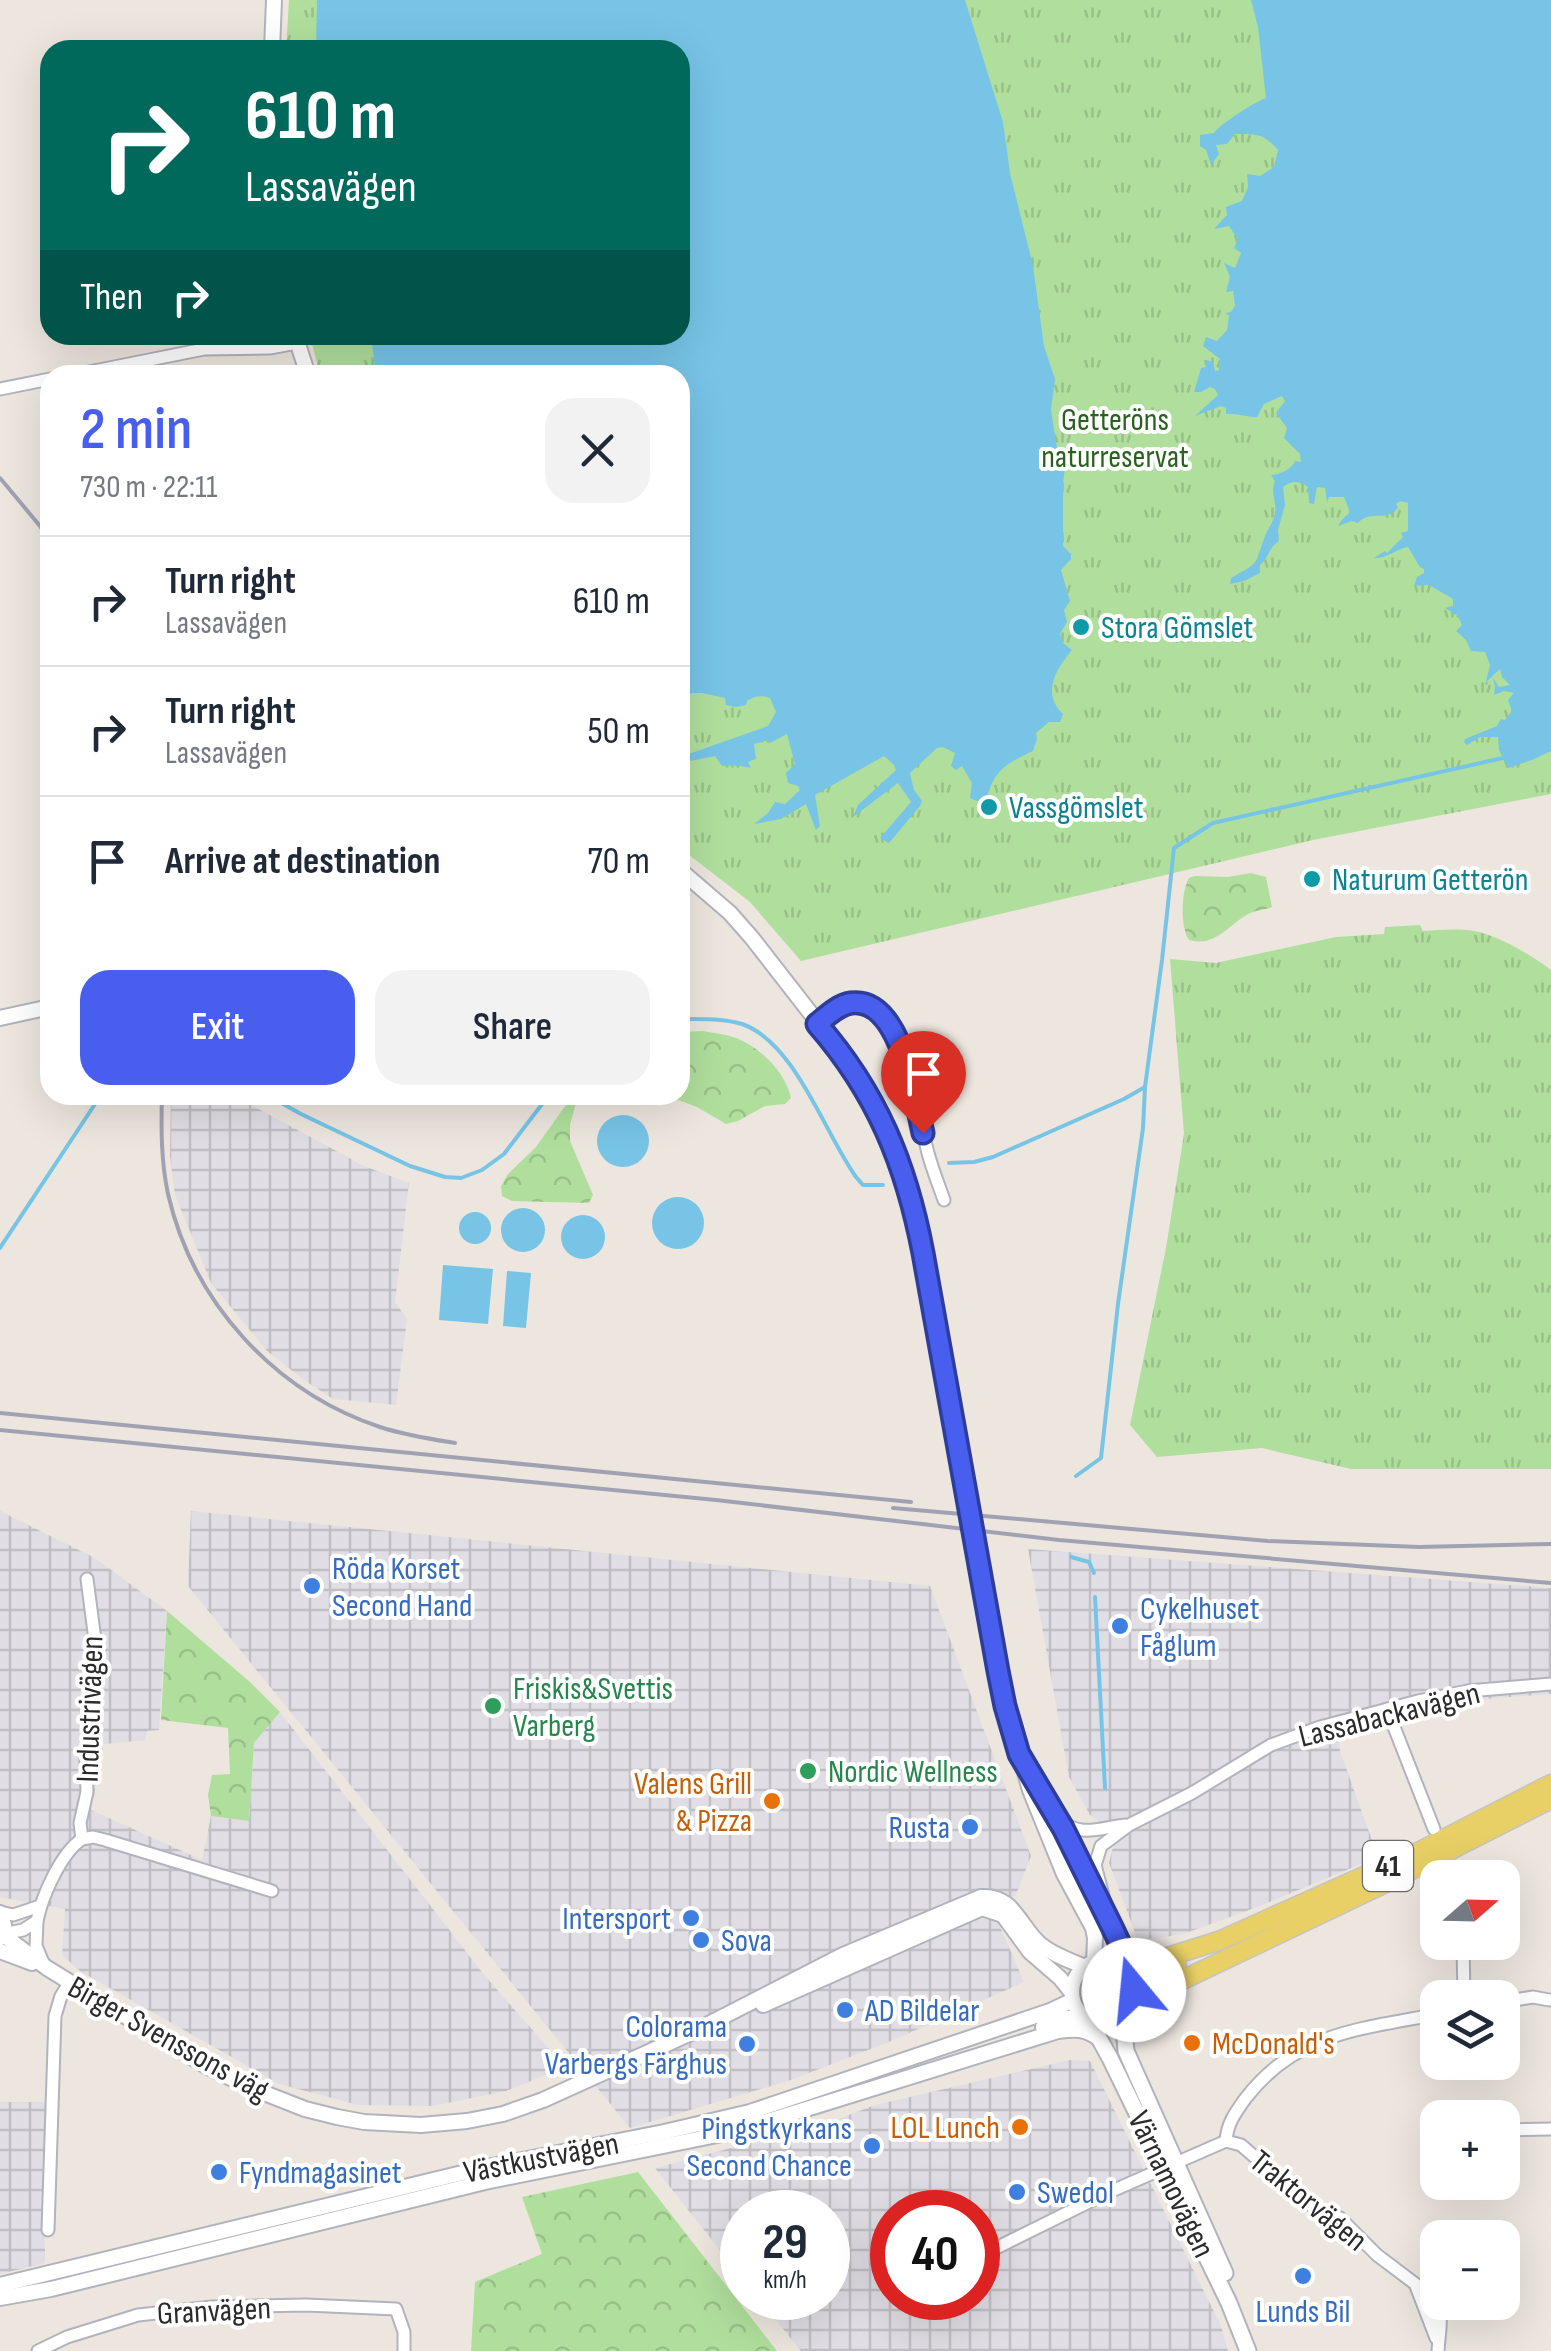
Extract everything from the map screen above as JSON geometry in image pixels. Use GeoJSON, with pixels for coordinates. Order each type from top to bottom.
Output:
{"type":"FeatureCollection","features":[{"type":"Feature","properties":{"kind":"main road","name":"41"},"geometry":{"type":"LineString","coordinates":[[1128,1974],[1167,1970],[1221,1940],[1420,1851],[1551,1784]]}},
{"type":"Feature","properties":{"kind":"main road","name":"41"},"geometry":{"type":"LineString","coordinates":[[1126,2012],[1161,1991],[1551,1799]]}},
{"type":"Feature","properties":{"kind":"main road","name":"41"},"geometry":{"type":"LineString","coordinates":[[1116,1936],[1136,1957],[1158,1960],[1221,1940]]}},
{"type":"Feature","properties":{"kind":"main road","name":"Värnamovägen"},"geometry":{"type":"LineString","coordinates":[[1161,1991],[1140,2011],[1132,2031],[1136,2062],[1171,2165],[1248,2351]]}},
{"type":"Feature","properties":{"kind":"main road","name":"Värnamovägen"},"geometry":{"type":"LineString","coordinates":[[1126,2012],[1126,2051],[1153,2112]]}},
{"type":"Feature","properties":{"kind":"main road","name":"Värnamovägen"},"geometry":{"type":"LineString","coordinates":[[1087,2019],[1171,2165],[1257,2351]]}},
{"type":"Feature","properties":{"kind":"street"},"geometry":{"type":"LineString","coordinates":[[272,40],[274,0]]}},
{"type":"Feature","properties":{"kind":"street"},"geometry":{"type":"LineString","coordinates":[[124,365],[204,349],[279,345]]}},
{"type":"Feature","properties":{"kind":"street"},"geometry":{"type":"LineString","coordinates":[[0,389],[40,381]]}},
{"type":"Feature","properties":{"kind":"street"},"geometry":{"type":"LineString","coordinates":[[690,879],[752,938],[838,1048],[866,1088],[902,1166],[918,1225],[1005,1706],[1030,1790],[1116,1936]]}},
{"type":"Feature","properties":{"kind":"street"},"geometry":{"type":"LineString","coordinates":[[817,1024],[846,1004],[861,1003],[877,1010],[892,1030],[907,1066],[928,1154],[944,1200]]}},
{"type":"Feature","properties":{"kind":"street"},"geometry":{"type":"LineString","coordinates":[[0,1018],[40,1009]]}},
{"type":"Feature","properties":{"kind":"street","name":"Industrivägen"},"geometry":{"type":"LineString","coordinates":[[46,1968],[36,1946],[36,1921],[66,1853],[82,1838],[80,1822],[87,1792],[96,1640],[87,1579]]}},
{"type":"Feature","properties":{"kind":"street","name":"Lassabackavägen"},"geometry":{"type":"LineString","coordinates":[[1129,1825],[1192,1793],[1271,1745],[1320,1727],[1468,1691],[1551,1684]]}},
{"type":"Feature","properties":{"kind":"street"},"geometry":{"type":"LineString","coordinates":[[1387,1709],[1434,1829]]}},
{"type":"Feature","properties":{"kind":"street"},"geometry":{"type":"LineString","coordinates":[[1019,1754],[1056,1818],[1093,1928],[1095,1938],[1089,1965],[1075,1978],[1072,1996],[1077,2010],[1087,2019]]}},
{"type":"Feature","properties":{"kind":"street"},"geometry":{"type":"LineString","coordinates":[[1056,1818],[1072,1828],[1094,1832]]}},
{"type":"Feature","properties":{"kind":"street"},"geometry":{"type":"LineString","coordinates":[[1066,1856],[1082,1837],[1129,1825]]}},
{"type":"Feature","properties":{"kind":"street"},"geometry":{"type":"LineString","coordinates":[[1066,1856],[1101,1846],[1129,1825]]}},
{"type":"Feature","properties":{"kind":"street"},"geometry":{"type":"LineString","coordinates":[[82,1838],[105,1840],[272,1890]]}},
{"type":"Feature","properties":{"kind":"street"},"geometry":{"type":"LineString","coordinates":[[1101,1846],[1095,1865],[1134,1990],[1126,2012]]}},
{"type":"Feature","properties":{"kind":"street","name":"Birger Svenssons väg"},"geometry":{"type":"LineString","coordinates":[[1,1936],[46,1968],[249,2088],[305,2109],[396,2125],[467,2121],[504,2114],[543,2100],[693,2032],[843,1955],[981,1897],[990,1896],[1010,1906],[1048,1950],[1089,1965]]}},
{"type":"Feature","properties":{"kind":"street"},"geometry":{"type":"LineString","coordinates":[[36,1921],[1,1936],[4,1924],[0,1913],[13,1915],[40,1906]]}},
{"type":"Feature","properties":{"kind":"street","name":"Birger Svenssons väg"},"geometry":{"type":"LineString","coordinates":[[693,2032],[770,2003],[982,1908],[1003,1915],[1030,1952],[1060,1978],[1072,1996]]}},
{"type":"Feature","properties":{"kind":"street","name":"Birger Svenssons väg"},"geometry":{"type":"LineString","coordinates":[[0,1951],[46,1968]]}},
{"type":"Feature","properties":{"kind":"street","name":"41"},"geometry":{"type":"LineString","coordinates":[[1089,1965],[1115,1964],[1128,1974]]}},
{"type":"Feature","properties":{"kind":"street"},"geometry":{"type":"LineString","coordinates":[[48,2230],[55,2016],[70,1982]]}},
{"type":"Feature","properties":{"kind":"street","name":"Västkustvägen"},"geometry":{"type":"LineString","coordinates":[[0,2284],[487,2167],[750,2112],[1050,2011],[1072,1996]]}},
{"type":"Feature","properties":{"kind":"street"},"geometry":{"type":"LineString","coordinates":[[1520,1999],[1549,2000]]}},
{"type":"Feature","properties":{"kind":"street","name":"41"},"geometry":{"type":"LineString","coordinates":[[1087,2019],[1104,2024],[1126,2012]]}},
{"type":"Feature","properties":{"kind":"street","name":"Västkustvägen"},"geometry":{"type":"LineString","coordinates":[[983,2054],[1054,2022],[1074,2017],[1087,2019]]}},
{"type":"Feature","properties":{"kind":"street"},"geometry":{"type":"LineString","coordinates":[[1226,2141],[1231,2120],[1254,2088],[1266,2074],[1306,2046],[1350,2030],[1420,2017]]}},
{"type":"Feature","properties":{"kind":"street","name":"Västkustvägen"},"geometry":{"type":"LineString","coordinates":[[0,2298],[51,2289],[485,2182],[732,2132],[1071,2029],[1089,2032],[1099,2039]]}},
{"type":"Feature","properties":{"kind":"street"},"geometry":{"type":"LineString","coordinates":[[1520,2130],[1551,2129]]}},
{"type":"Feature","properties":{"kind":"street","name":"Traktorvägen"},"geometry":{"type":"LineString","coordinates":[[1000,2246],[1226,2141],[1241,2146],[1312,2206],[1340,2218],[1416,2286],[1438,2348]]}},
{"type":"Feature","properties":{"kind":"street","name":"Granvägen"},"geometry":{"type":"LineString","coordinates":[[38,2351],[67,2337],[138,2314],[306,2305],[396,2308],[404,2332],[404,2351]]}},
{"type":"Feature","properties":{"kind":"shaded area"},"geometry":{"type":"Polygon","coordinates":[[[171,1105],[251,1105],[364,1166],[409,1183],[395,1302],[407,1319],[396,1405],[333,1399],[267,1351],[211,1283],[175,1195],[170,1156],[171,1105]]]}},
{"type":"Feature","properties":{"kind":"shaded area"},"geometry":{"type":"Polygon","coordinates":[[[0,1511],[95,1558],[167,1611],[159,1730],[147,1731],[145,1740],[104,1744],[91,1810],[202,1860],[211,1816],[249,1821],[254,1743],[280,1712],[485,1976],[565,2067],[506,2091],[433,2106],[358,2105],[279,2084],[80,1971],[62,1955],[65,1909],[0,1897],[0,1511]]]}},
{"type":"Feature","properties":{"kind":"shaded area"},"geometry":{"type":"Polygon","coordinates":[[[191,1511],[930,1586],[1031,1856],[1018,1890],[998,1922],[1024,1982],[791,2080],[630,2128],[188,1586],[191,1511]]]}},
{"type":"Feature","properties":{"kind":"shaded area"},"geometry":{"type":"Polygon","coordinates":[[[1028,1549],[1551,1588],[1551,1694],[1456,1701],[1338,1732],[1340,1751],[1378,1857],[1186,1933],[1137,1938],[1109,1863],[1113,1847],[1107,1827],[1090,1815],[1069,1777],[1028,1549]]]}},
{"type":"Feature","properties":{"kind":"shaded area"},"geometry":{"type":"Polygon","coordinates":[[[1070,2060],[1090,2061],[1221,2326],[1228,2351],[801,2351],[776,2320],[850,2320],[850,2190],[720,2190],[720,2250],[655,2168],[833,2121],[875,2105],[1070,2060]]]}},
{"type":"Feature","properties":{"kind":"shaded area"},"geometry":{"type":"Polygon","coordinates":[[[0,2102],[45,2102],[45,2263],[0,2274],[0,2102]]]}},
{"type":"Feature","properties":{"kind":"green space","name":"Getteröns naturreservat"},"geometry":{"type":"Polygon","coordinates":[[[289,0],[1551,0],[1551,794],[1313,840],[801,961],[750,902],[690,856],[690,365],[318,365],[312,345],[690,345],[690,40],[287,40],[289,0]]]}},
{"type":"Feature","properties":{"kind":"green space"},"geometry":{"type":"Polygon","coordinates":[[[1251,873],[1266,877],[1272,907],[1248,914],[1207,941],[1189,940],[1183,909],[1189,878],[1251,873]]]}},
{"type":"Feature","properties":{"kind":"green space"},"geometry":{"type":"Polygon","coordinates":[[[1420,925],[1423,931],[1465,930],[1489,935],[1551,970],[1551,1469],[1351,1469],[1262,1448],[1157,1457],[1130,1425],[1166,1248],[1184,1134],[1170,959],[1216,963],[1336,937],[1384,934],[1385,927],[1420,925]]]}},
{"type":"Feature","properties":{"kind":"green space"},"geometry":{"type":"Polygon","coordinates":[[[690,1032],[745,1042],[778,1070],[791,1098],[785,1104],[765,1106],[726,1124],[690,1104],[690,1032]]]}},
{"type":"Feature","properties":{"kind":"green space"},"geometry":{"type":"Polygon","coordinates":[[[566,1105],[575,1105],[570,1141],[593,1195],[589,1203],[512,1201],[502,1196],[501,1186],[508,1174],[536,1147],[566,1105]]]}},
{"type":"Feature","properties":{"kind":"green space"},"geometry":{"type":"Polygon","coordinates":[[[167,1611],[280,1712],[254,1743],[249,1821],[211,1816],[208,1795],[212,1775],[230,1774],[228,1728],[161,1720],[167,1611]]]}},
{"type":"Feature","properties":{"kind":"green space"},"geometry":{"type":"Polygon","coordinates":[[[1103,1971],[1118,1977],[1124,1992],[1118,2007],[1103,2013],[1088,2007],[1082,1992],[1088,1977],[1103,1971]]]}},
{"type":"Feature","properties":{"kind":"green space"},"geometry":{"type":"Polygon","coordinates":[[[638,2172],[720,2278],[720,2320],[753,2320],[777,2351],[471,2351],[475,2282],[542,2254],[522,2197],[638,2172]]]}},
{"type":"Feature","properties":{"kind":"water"},"geometry":{"type":"Polygon","coordinates":[[[317,0],[965,0],[1003,122],[1010,173],[1033,266],[1044,346],[1055,379],[1051,410],[1057,448],[1067,453],[1063,546],[1071,554],[1061,570],[1070,601],[1064,610],[1067,622],[1060,634],[1072,650],[1056,673],[1052,690],[1056,706],[1063,714],[1060,722],[1049,722],[1036,733],[1033,751],[997,774],[987,799],[970,798],[972,783],[962,766],[956,770],[951,766],[955,753],[937,748],[910,773],[914,790],[922,801],[889,843],[880,838],[911,802],[898,783],[853,817],[858,805],[896,770],[884,756],[815,795],[820,826],[816,830],[806,804],[781,819],[754,824],[775,802],[785,804],[800,790],[788,783],[786,773],[795,764],[787,734],[770,743],[768,740],[754,744],[756,759],[748,762],[751,768],[722,766],[715,756],[690,761],[690,753],[768,726],[776,712],[770,698],[764,696],[736,707],[726,705],[725,698],[690,694],[690,365],[375,365],[372,345],[690,345],[690,40],[316,40],[317,0]]]}},
{"type":"Feature","properties":{"kind":"water"},"geometry":{"type":"Polygon","coordinates":[[[1251,0],[1551,0],[1551,751],[1532,760],[1508,768],[1499,750],[1498,737],[1480,737],[1467,745],[1464,742],[1505,720],[1512,711],[1508,700],[1514,693],[1494,695],[1493,678],[1499,687],[1510,685],[1500,669],[1485,685],[1490,665],[1485,652],[1471,651],[1456,631],[1462,625],[1458,616],[1445,608],[1453,606],[1453,599],[1429,585],[1414,586],[1424,569],[1408,547],[1374,558],[1387,553],[1403,537],[1401,533],[1408,531],[1408,503],[1400,501],[1390,514],[1338,526],[1349,512],[1344,497],[1329,497],[1327,502],[1325,488],[1317,487],[1314,504],[1309,503],[1308,487],[1290,483],[1283,487],[1285,505],[1279,541],[1260,565],[1260,573],[1230,584],[1231,578],[1255,562],[1273,519],[1275,481],[1271,475],[1285,471],[1295,461],[1301,462],[1300,454],[1284,438],[1287,428],[1276,413],[1285,401],[1282,396],[1264,404],[1257,417],[1226,414],[1226,408],[1221,406],[1195,416],[1218,395],[1210,387],[1194,392],[1206,360],[1213,362],[1215,371],[1219,370],[1220,359],[1203,346],[1206,337],[1217,341],[1227,330],[1226,313],[1235,306],[1233,291],[1226,292],[1230,277],[1224,263],[1235,268],[1241,253],[1234,248],[1238,240],[1229,226],[1214,229],[1227,215],[1226,207],[1242,201],[1248,187],[1247,174],[1260,176],[1274,167],[1278,150],[1259,136],[1235,134],[1227,144],[1216,145],[1219,154],[1211,165],[1206,150],[1200,146],[1200,135],[1214,133],[1238,113],[1266,98],[1251,0]]]}},
{"type":"Feature","properties":{"kind":"water"},"geometry":{"type":"Polygon","coordinates":[[[623,1115],[642,1122],[649,1141],[642,1160],[623,1167],[604,1160],[597,1141],[604,1122],[623,1115]]]}},
{"type":"Feature","properties":{"kind":"water"},"geometry":{"type":"Polygon","coordinates":[[[678,1197],[697,1204],[704,1223],[697,1242],[678,1249],[659,1242],[652,1223],[659,1204],[678,1197]]]}},
{"type":"Feature","properties":{"kind":"water"},"geometry":{"type":"Polygon","coordinates":[[[523,1208],[539,1214],[545,1230],[539,1246],[523,1252],[507,1246],[501,1230],[507,1214],[523,1208]]]}},
{"type":"Feature","properties":{"kind":"water"},"geometry":{"type":"Polygon","coordinates":[[[475,1212],[486,1217],[491,1228],[486,1239],[475,1244],[464,1239],[459,1228],[464,1217],[475,1212]]]}},
{"type":"Feature","properties":{"kind":"water"},"geometry":{"type":"Polygon","coordinates":[[[583,1215],[599,1221],[605,1237],[599,1253],[583,1259],[567,1253],[561,1237],[567,1221],[583,1215]]]}},
{"type":"Feature","properties":{"kind":"water"},"geometry":{"type":"Polygon","coordinates":[[[443,1265],[493,1269],[488,1324],[439,1320],[443,1265]]]}},
{"type":"Feature","properties":{"kind":"water"},"geometry":{"type":"Polygon","coordinates":[[[507,1271],[531,1273],[526,1328],[503,1326],[507,1271]]]}},
{"type":"Feature","properties":{"kind":"waterway"},"geometry":{"type":"LineString","coordinates":[[949,1163],[993,1157],[1145,1087],[1174,848],[1213,823],[1503,758]]}},
{"type":"Feature","properties":{"kind":"waterway"},"geometry":{"type":"LineString","coordinates":[[690,1019],[734,1022],[761,1034],[793,1069],[856,1177],[863,1185],[883,1185]]}},
{"type":"Feature","properties":{"kind":"waterway"},"geometry":{"type":"LineString","coordinates":[[1076,1476],[1101,1458],[1145,1087]]}},
{"type":"Feature","properties":{"kind":"waterway"},"geometry":{"type":"LineString","coordinates":[[0,1248],[94,1105]]}},
{"type":"Feature","properties":{"kind":"waterway"},"geometry":{"type":"LineString","coordinates":[[285,1105],[410,1166],[461,1178],[482,1170],[504,1154],[541,1105]]}},
{"type":"Feature","properties":{"kind":"waterway"},"geometry":{"type":"LineString","coordinates":[[1071,1557],[1089,1562],[1094,1573]]}},
{"type":"Feature","properties":{"kind":"waterway"},"geometry":{"type":"LineString","coordinates":[[1095,1597],[1105,1788]]}},
{"type":"Feature","properties":{"kind":"railway"},"geometry":{"type":"LineString","coordinates":[[0,478],[40,526]]}},
{"type":"Feature","properties":{"kind":"railway"},"geometry":{"type":"LineString","coordinates":[[162,1105],[164,1169],[180,1234],[218,1306],[244,1338],[273,1367],[342,1411],[389,1430],[455,1443]]}},
{"type":"Feature","properties":{"kind":"railway"},"geometry":{"type":"LineString","coordinates":[[0,1413],[911,1502]]}},
{"type":"Feature","properties":{"kind":"railway"},"geometry":{"type":"LineString","coordinates":[[0,1430],[716,1500],[1059,1540],[1551,1583]]}},
{"type":"Feature","properties":{"kind":"railway"},"geometry":{"type":"LineString","coordinates":[[893,1508],[1268,1541],[1419,1547],[1551,1544]]}},
{"type":"Feature","properties":{"kind":"place","name":"Stora Gömslet"},"geometry":{"type":"Point","coordinates":[1081,627]}},
{"type":"Feature","properties":{"kind":"place","name":"Vassgömslet"},"geometry":{"type":"Point","coordinates":[989,807]}},
{"type":"Feature","properties":{"kind":"place","name":"Naturum Getterön"},"geometry":{"type":"Point","coordinates":[1312,879]}},
{"type":"Feature","properties":{"kind":"place","name":"Röda Korset Second Hand"},"geometry":{"type":"Point","coordinates":[312,1586]}},
{"type":"Feature","properties":{"kind":"place","name":"Cykelhuset Fåglum"},"geometry":{"type":"Point","coordinates":[1120,1626]}},
{"type":"Feature","properties":{"kind":"place","name":"Friskis&Svettis Varberg"},"geometry":{"type":"Point","coordinates":[493,1706]}},
{"type":"Feature","properties":{"kind":"place","name":"Nordic Wellness"},"geometry":{"type":"Point","coordinates":[808,1771]}},
{"type":"Feature","properties":{"kind":"place","name":"Valens Grill & Pizza"},"geometry":{"type":"Point","coordinates":[772,1801]}},
{"type":"Feature","properties":{"kind":"place","name":"Rusta"},"geometry":{"type":"Point","coordinates":[970,1827]}},
{"type":"Feature","properties":{"kind":"place","name":"Intersport"},"geometry":{"type":"Point","coordinates":[691,1918]}},
{"type":"Feature","properties":{"kind":"place","name":"Sova"},"geometry":{"type":"Point","coordinates":[701,1940]}},
{"type":"Feature","properties":{"kind":"place","name":"AD Bildelar"},"geometry":{"type":"Point","coordinates":[845,2010]}},
{"type":"Feature","properties":{"kind":"place","name":"McDonald's"},"geometry":{"type":"Point","coordinates":[1192,2043]}},
{"type":"Feature","properties":{"kind":"place","name":"Colorama Varbergs Färghus"},"geometry":{"type":"Point","coordinates":[747,2044]}},
{"type":"Feature","properties":{"kind":"place","name":"LOL Lunch"},"geometry":{"type":"Point","coordinates":[1020,2127]}},
{"type":"Feature","properties":{"kind":"place","name":"Pingstkyrkans Second Chance"},"geometry":{"type":"Point","coordinates":[872,2146]}},
{"type":"Feature","properties":{"kind":"place","name":"Fyndmagasinet"},"geometry":{"type":"Point","coordinates":[219,2172]}},
{"type":"Feature","properties":{"kind":"place","name":"Swedol"},"geometry":{"type":"Point","coordinates":[1017,2192]}},
{"type":"Feature","properties":{"kind":"place","name":"Lunds Bil"},"geometry":{"type":"Point","coordinates":[1303,2276]}},
{"type":"Feature","properties":{"kind":"route"},"geometry":{"type":"LineString","coordinates":[[923,1133],[900,1047],[877,1010],[861,1003],[846,1004],[817,1024],[866,1088],[902,1166],[923,1253],[1005,1706],[1019,1754],[1063,1828],[1113,1929],[1134,1990]]}}]}
